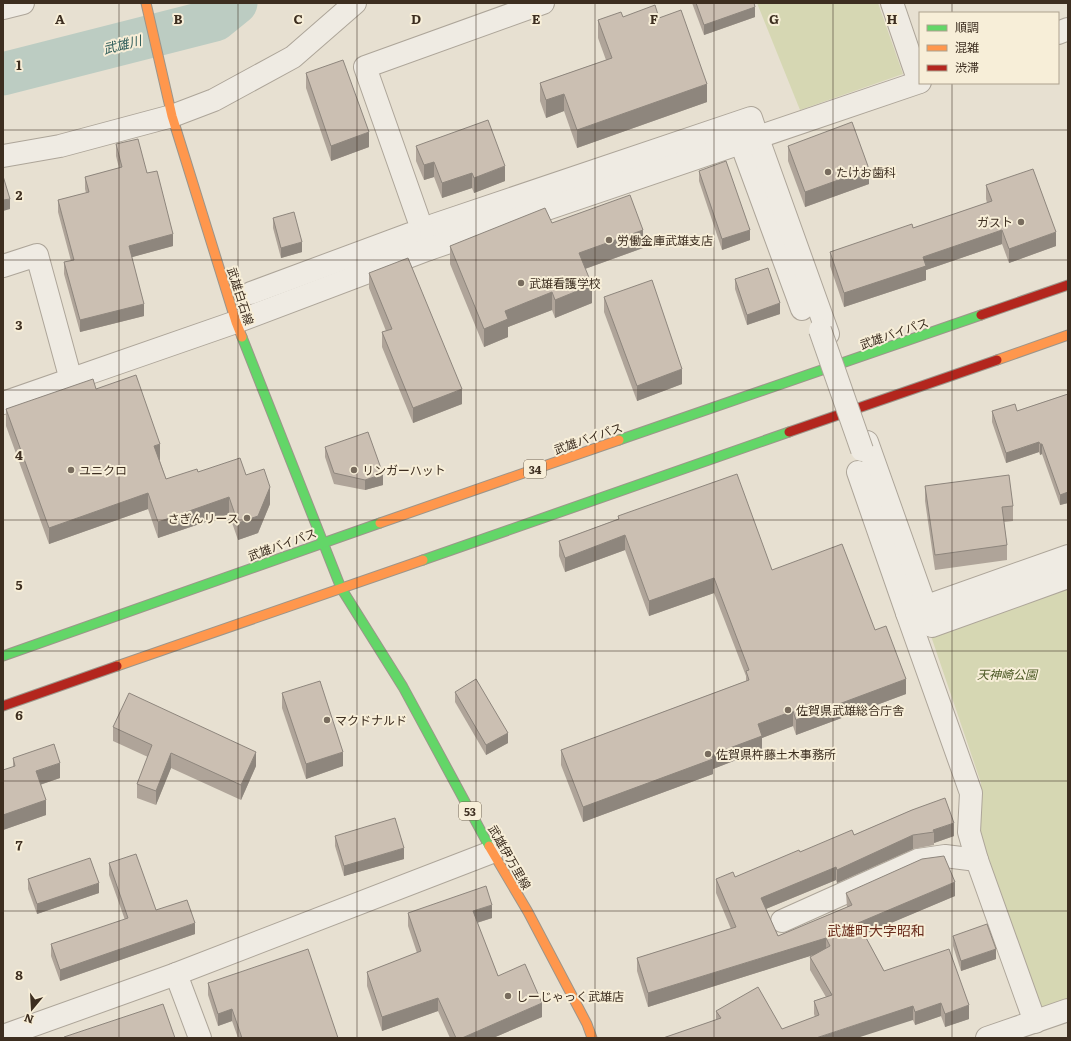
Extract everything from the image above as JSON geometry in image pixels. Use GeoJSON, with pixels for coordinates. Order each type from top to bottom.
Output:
{"type":"FeatureCollection","features":[{"type":"Feature","properties":{"kind":"main road","name":"武雄白石線"},"geometry":{"type":"LineString","coordinates":[[146,3],[172,114],[236,322],[341,588]]}},
{"type":"Feature","properties":{"kind":"main road","name":"武雄バイパス"},"geometry":{"type":"LineString","coordinates":[[3,656],[324,542],[1068,285]]}},
{"type":"Feature","properties":{"kind":"main road"},"geometry":{"type":"LineString","coordinates":[[3,706],[1068,335]]}},
{"type":"Feature","properties":{"kind":"main road","name":"武雄伊万里線"},"geometry":{"type":"LineString","coordinates":[[341,588],[403,687],[492,852],[528,912],[587,1024],[592,1038]]}},
{"type":"Feature","properties":{"kind":"street"},"geometry":{"type":"LineString","coordinates":[[3,8],[23,3]]}},
{"type":"Feature","properties":{"kind":"street"},"geometry":{"type":"LineString","coordinates":[[3,156],[60,146],[172,114],[214,100],[293,57],[355,3]]}},
{"type":"Feature","properties":{"kind":"street"},"geometry":{"type":"LineString","coordinates":[[429,249],[365,67],[543,3]]}},
{"type":"Feature","properties":{"kind":"street"},"geometry":{"type":"LineString","coordinates":[[3,403],[236,322],[429,249],[919,82],[892,3]]}},
{"type":"Feature","properties":{"kind":"street"},"geometry":{"type":"LineString","coordinates":[[434,225],[751,118],[752,139],[802,309]]}},
{"type":"Feature","properties":{"kind":"street"},"geometry":{"type":"LineString","coordinates":[[752,139],[824,332],[864,446],[932,626],[1068,577]]}},
{"type":"Feature","properties":{"kind":"street"},"geometry":{"type":"LineString","coordinates":[[251,292],[410,234]]}},
{"type":"Feature","properties":{"kind":"street"},"geometry":{"type":"LineString","coordinates":[[3,266],[37,255],[71,380]]}},
{"type":"Feature","properties":{"kind":"street"},"geometry":{"type":"LineString","coordinates":[[858,472],[971,793],[969,832],[977,860],[1035,1022]]}},
{"type":"Feature","properties":{"kind":"street"},"geometry":{"type":"LineString","coordinates":[[907,613],[1068,556]]}},
{"type":"Feature","properties":{"kind":"street"},"geometry":{"type":"LineString","coordinates":[[3,1036],[176,974],[492,852]]}},
{"type":"Feature","properties":{"kind":"street"},"geometry":{"type":"LineString","coordinates":[[782,921],[918,860],[945,856],[977,860]]}},
{"type":"Feature","properties":{"kind":"street"},"geometry":{"type":"LineString","coordinates":[[176,974],[200,1038]]}},
{"type":"Feature","properties":{"kind":"street"},"geometry":{"type":"LineString","coordinates":[[987,1038],[1068,1010]]}},
{"type":"Feature","properties":{"kind":"green space"},"geometry":{"type":"Polygon","coordinates":[[[757,3],[878,3],[903,74],[800,110],[757,3]]]}},
{"type":"Feature","properties":{"kind":"green space","name":"天神崎公園"},"geometry":{"type":"Polygon","coordinates":[[[1068,588],[1068,999],[1041,1009],[980,837],[981,783],[931,636],[1068,588]]]}},
{"type":"Feature","properties":{"kind":"building"},"geometry":{"type":"Polygon","coordinates":[[[696,3],[754,3],[755,7],[704,25],[696,3]]]}},
{"type":"Feature","properties":{"kind":"building"},"geometry":{"type":"Polygon","coordinates":[[[655,5],[659,18],[681,10],[707,84],[577,130],[564,94],[546,100],[540,83],[612,58],[598,20],[621,12],[623,17],[655,5]]]}},
{"type":"Feature","properties":{"kind":"building"},"geometry":{"type":"Polygon","coordinates":[[[343,60],[369,132],[331,146],[306,73],[343,60]]]}},
{"type":"Feature","properties":{"kind":"building"},"geometry":{"type":"Polygon","coordinates":[[[488,120],[505,166],[474,178],[472,173],[442,183],[434,162],[424,165],[416,146],[488,120]]]}},
{"type":"Feature","properties":{"kind":"building","name":"たけお歯科"},"geometry":{"type":"Polygon","coordinates":[[[852,122],[869,169],[805,192],[788,146],[852,122]]]}},
{"type":"Feature","properties":{"kind":"building"},"geometry":{"type":"Polygon","coordinates":[[[138,139],[147,173],[157,171],[173,234],[129,246],[144,304],[80,320],[64,262],[74,260],[58,200],[89,192],[85,177],[122,167],[116,144],[138,139]]]}},
{"type":"Feature","properties":{"kind":"building"},"geometry":{"type":"Polygon","coordinates":[[[726,161],[750,230],[722,239],[699,171],[726,161]]]}},
{"type":"Feature","properties":{"kind":"building"},"geometry":{"type":"Polygon","coordinates":[[[1033,169],[1056,232],[1009,249],[1002,230],[923,257],[926,266],[844,293],[830,252],[912,224],[913,228],[992,201],[986,185],[1033,169]]]}},
{"type":"Feature","properties":{"kind":"building"},"geometry":{"type":"Polygon","coordinates":[[[3,176],[10,199],[3,200],[3,176]]]}},
{"type":"Feature","properties":{"kind":"building"},"geometry":{"type":"Polygon","coordinates":[[[630,195],[643,230],[579,253],[592,285],[555,300],[552,292],[505,311],[508,319],[484,329],[450,246],[545,208],[552,223],[630,195]]]}},
{"type":"Feature","properties":{"kind":"building"},"geometry":{"type":"Polygon","coordinates":[[[294,212],[302,242],[281,248],[273,218],[294,212]]]}},
{"type":"Feature","properties":{"kind":"building"},"geometry":{"type":"Polygon","coordinates":[[[408,258],[462,389],[413,408],[382,332],[392,329],[369,273],[408,258]]]}},
{"type":"Feature","properties":{"kind":"building"},"geometry":{"type":"Polygon","coordinates":[[[768,268],[780,303],[747,315],[735,279],[768,268]]]}},
{"type":"Feature","properties":{"kind":"building"},"geometry":{"type":"Polygon","coordinates":[[[652,280],[682,369],[637,386],[604,297],[652,280]]]}},
{"type":"Feature","properties":{"kind":"building"},"geometry":{"type":"Polygon","coordinates":[[[136,375],[160,444],[154,446],[166,479],[197,469],[198,472],[240,458],[246,475],[264,469],[270,487],[258,516],[238,523],[229,497],[158,522],[148,493],[49,528],[6,409],[93,379],[96,389],[136,375]]]}},
{"type":"Feature","properties":{"kind":"building"},"geometry":{"type":"Polygon","coordinates":[[[1068,394],[1068,492],[1060,495],[1042,444],[1039,442],[1006,453],[992,411],[1015,404],[1017,411],[1068,394]]]}},
{"type":"Feature","properties":{"kind":"building","name":"リンガーハット"},"geometry":{"type":"Polygon","coordinates":[[[368,432],[383,474],[365,480],[334,473],[325,447],[368,432]]]}},
{"type":"Feature","properties":{"kind":"building"},"geometry":{"type":"Polygon","coordinates":[[[737,474],[772,570],[842,544],[875,630],[886,626],[906,679],[796,720],[793,711],[758,724],[762,736],[711,755],[713,759],[583,807],[561,750],[749,680],[746,671],[749,670],[714,578],[649,601],[625,535],[565,558],[559,541],[619,519],[618,516],[737,474]]]}},
{"type":"Feature","properties":{"kind":"building"},"geometry":{"type":"Polygon","coordinates":[[[1009,475],[1013,506],[1002,507],[1007,545],[935,555],[925,486],[1009,475]]]}},
{"type":"Feature","properties":{"kind":"building"},"geometry":{"type":"Polygon","coordinates":[[[476,679],[508,733],[486,745],[455,692],[476,679]]]}},
{"type":"Feature","properties":{"kind":"building"},"geometry":{"type":"Polygon","coordinates":[[[320,681],[343,752],[306,764],[282,693],[320,681]]]}},
{"type":"Feature","properties":{"kind":"building"},"geometry":{"type":"Polygon","coordinates":[[[129,693],[256,752],[241,785],[171,753],[156,791],[137,784],[152,745],[113,727],[129,693]]]}},
{"type":"Feature","properties":{"kind":"building"},"geometry":{"type":"Polygon","coordinates":[[[54,744],[60,763],[36,771],[46,800],[3,815],[3,770],[15,766],[13,758],[54,744]]]}},
{"type":"Feature","properties":{"kind":"building"},"geometry":{"type":"Polygon","coordinates":[[[945,798],[954,823],[933,830],[934,832],[913,835],[837,870],[836,867],[761,898],[778,936],[852,905],[846,893],[922,859],[944,856],[955,882],[858,923],[884,971],[949,949],[969,1005],[945,1014],[941,1003],[915,1012],[913,1006],[816,1038],[663,1038],[721,1018],[716,1011],[758,987],[782,1029],[819,1015],[814,1001],[832,995],[810,957],[830,946],[826,938],[648,993],[637,958],[736,927],[716,879],[733,872],[735,877],[852,830],[854,835],[912,810],[945,798]]]}},
{"type":"Feature","properties":{"kind":"building"},"geometry":{"type":"Polygon","coordinates":[[[395,818],[404,848],[344,866],[335,836],[395,818]]]}},
{"type":"Feature","properties":{"kind":"building"},"geometry":{"type":"Polygon","coordinates":[[[136,854],[156,910],[187,900],[195,923],[60,970],[51,944],[128,918],[109,863],[136,854]]]}},
{"type":"Feature","properties":{"kind":"building"},"geometry":{"type":"Polygon","coordinates":[[[90,858],[99,883],[37,904],[28,879],[90,858]]]}},
{"type":"Feature","properties":{"kind":"building"},"geometry":{"type":"Polygon","coordinates":[[[486,886],[492,905],[473,911],[498,976],[525,964],[542,1003],[462,1038],[456,1038],[438,998],[382,1017],[367,972],[421,951],[408,913],[486,886]]]}},
{"type":"Feature","properties":{"kind":"building"},"geometry":{"type":"Polygon","coordinates":[[[987,924],[996,949],[961,961],[953,936],[987,924]]]}},
{"type":"Feature","properties":{"kind":"building"},"geometry":{"type":"Polygon","coordinates":[[[308,949],[338,1038],[242,1038],[232,1009],[218,1014],[208,983],[308,949]]]}},
{"type":"Feature","properties":{"kind":"building"},"geometry":{"type":"Polygon","coordinates":[[[163,1004],[175,1038],[64,1038],[64,1037],[163,1004]]]}},
{"type":"Feature","properties":{"kind":"waterway","name":"武雄川"},"geometry":{"type":"LineString","coordinates":[[3,74],[215,20],[236,3]]}},
{"type":"Feature","properties":{"kind":"traffic: fast"},"geometry":{"type":"LineString","coordinates":[[619,440],[981,315]]}},
{"type":"Feature","properties":{"kind":"traffic: fast"},"geometry":{"type":"LineString","coordinates":[[242,337],[341,588]]}},
{"type":"Feature","properties":{"kind":"traffic: fast"},"geometry":{"type":"LineString","coordinates":[[423,560],[789,432]]}},
{"type":"Feature","properties":{"kind":"traffic: fast"},"geometry":{"type":"LineString","coordinates":[[3,656],[380,523]]}},
{"type":"Feature","properties":{"kind":"traffic: fast"},"geometry":{"type":"LineString","coordinates":[[341,588],[403,687],[489,846]]}},
{"type":"Feature","properties":{"kind":"traffic: slow"},"geometry":{"type":"LineString","coordinates":[[146,3],[172,116],[242,337]]}},
{"type":"Feature","properties":{"kind":"traffic: slow"},"geometry":{"type":"LineString","coordinates":[[997,360],[1068,335]]}},
{"type":"Feature","properties":{"kind":"traffic: slow"},"geometry":{"type":"LineString","coordinates":[[380,523],[619,440]]}},
{"type":"Feature","properties":{"kind":"traffic: slow"},"geometry":{"type":"LineString","coordinates":[[117,666],[423,560]]}},
{"type":"Feature","properties":{"kind":"traffic: slow"},"geometry":{"type":"LineString","coordinates":[[489,846],[528,912],[587,1024],[592,1038]]}},
{"type":"Feature","properties":{"kind":"traffic: jam"},"geometry":{"type":"LineString","coordinates":[[981,315],[1068,285]]}},
{"type":"Feature","properties":{"kind":"traffic: jam"},"geometry":{"type":"LineString","coordinates":[[789,432],[997,360]]}},
{"type":"Feature","properties":{"kind":"traffic: jam"},"geometry":{"type":"LineString","coordinates":[[3,706],[117,666]]}},
{"type":"Feature","properties":{"kind":"place","name":"たけお歯科"},"geometry":{"type":"Point","coordinates":[828,172]}},
{"type":"Feature","properties":{"kind":"place","name":"ガスト"},"geometry":{"type":"Point","coordinates":[1021,222]}},
{"type":"Feature","properties":{"kind":"place","name":"労働金庫武雄支店"},"geometry":{"type":"Point","coordinates":[609,240]}},
{"type":"Feature","properties":{"kind":"place","name":"武雄看護学校"},"geometry":{"type":"Point","coordinates":[521,283]}},
{"type":"Feature","properties":{"kind":"place","name":"ユニクロ"},"geometry":{"type":"Point","coordinates":[71,470]}},
{"type":"Feature","properties":{"kind":"place","name":"リンガーハット"},"geometry":{"type":"Point","coordinates":[354,470]}},
{"type":"Feature","properties":{"kind":"place","name":"さぎんリース"},"geometry":{"type":"Point","coordinates":[247,518]}},
{"type":"Feature","properties":{"kind":"place","name":"佐賀県武雄総合庁舎"},"geometry":{"type":"Point","coordinates":[788,710]}},
{"type":"Feature","properties":{"kind":"place","name":"マクドナルド"},"geometry":{"type":"Point","coordinates":[327,720]}},
{"type":"Feature","properties":{"kind":"place","name":"佐賀県杵藤土木事務所"},"geometry":{"type":"Point","coordinates":[708,754]}},
{"type":"Feature","properties":{"kind":"place","name":"しーじゃっく武雄店"},"geometry":{"type":"Point","coordinates":[508,996]}},
{"type":"Feature","properties":{"kind":"district","name":"武雄町大字昭和"},"geometry":{"type":"Point","coordinates":[876,930]}}]}
